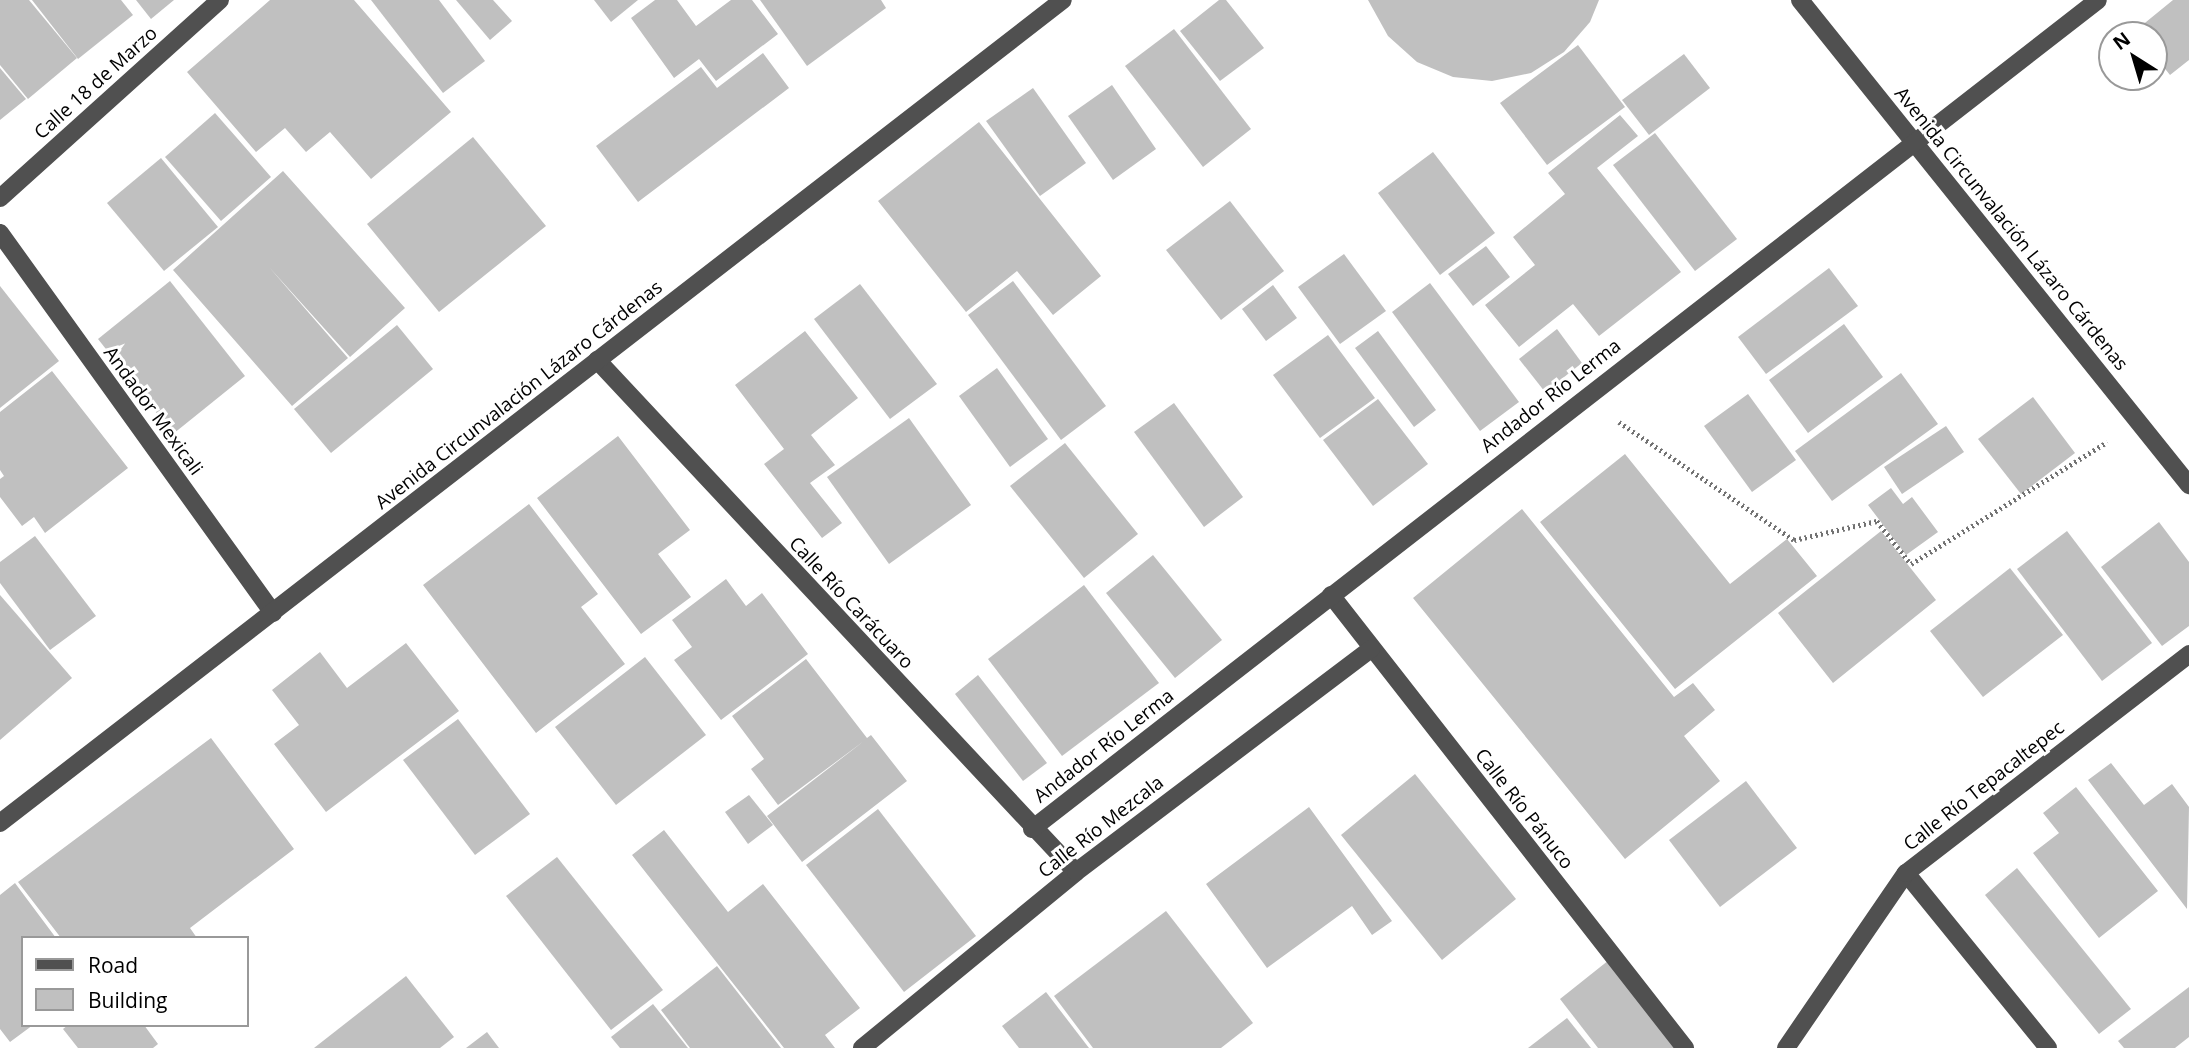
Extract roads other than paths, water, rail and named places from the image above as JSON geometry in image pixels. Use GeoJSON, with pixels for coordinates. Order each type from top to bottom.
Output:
{"type":"FeatureCollection","features":[{"type":"Feature","properties":{"kind":"street","name":"Calle 18 de Marzo"},"geometry":{"type":"LineString","coordinates":[[0,198],[220,0]]}},
{"type":"Feature","properties":{"kind":"street","name":"Avenida Circunvalación Lázaro Cárdenas"},"geometry":{"type":"LineString","coordinates":[[0,823],[1063,0]]}},
{"type":"Feature","properties":{"kind":"street","name":"Avenida Circunvalación Lázaro Cárdenas"},"geometry":{"type":"LineString","coordinates":[[1800,0],[2189,485]]}},
{"type":"Feature","properties":{"kind":"street","name":"Andador Río Lerma"},"geometry":{"type":"LineString","coordinates":[[1032,829],[1912,141],[2098,0]]}},
{"type":"Feature","properties":{"kind":"street","name":"Andador Mexicali"},"geometry":{"type":"LineString","coordinates":[[0,233],[273,613]]}},
{"type":"Feature","properties":{"kind":"street","name":"Calle Río Carácuaro"},"geometry":{"type":"LineString","coordinates":[[597,360],[1032,829],[1076,872]]}},
{"type":"Feature","properties":{"kind":"street","name":"Calle Río Pánuco"},"geometry":{"type":"LineString","coordinates":[[1331,595],[1685,1048]]}},
{"type":"Feature","properties":{"kind":"street","name":"Calle Río Mezcala"},"geometry":{"type":"LineString","coordinates":[[862,1048],[1076,872],[1371,649]]}},
{"type":"Feature","properties":{"kind":"street","name":"Calle Río Tepacaltepec"},"geometry":{"type":"LineString","coordinates":[[1786,1048],[1906,873],[2189,654]]}},
{"type":"Feature","properties":{"kind":"street"},"geometry":{"type":"LineString","coordinates":[[1906,873],[2048,1048]]}}]}
